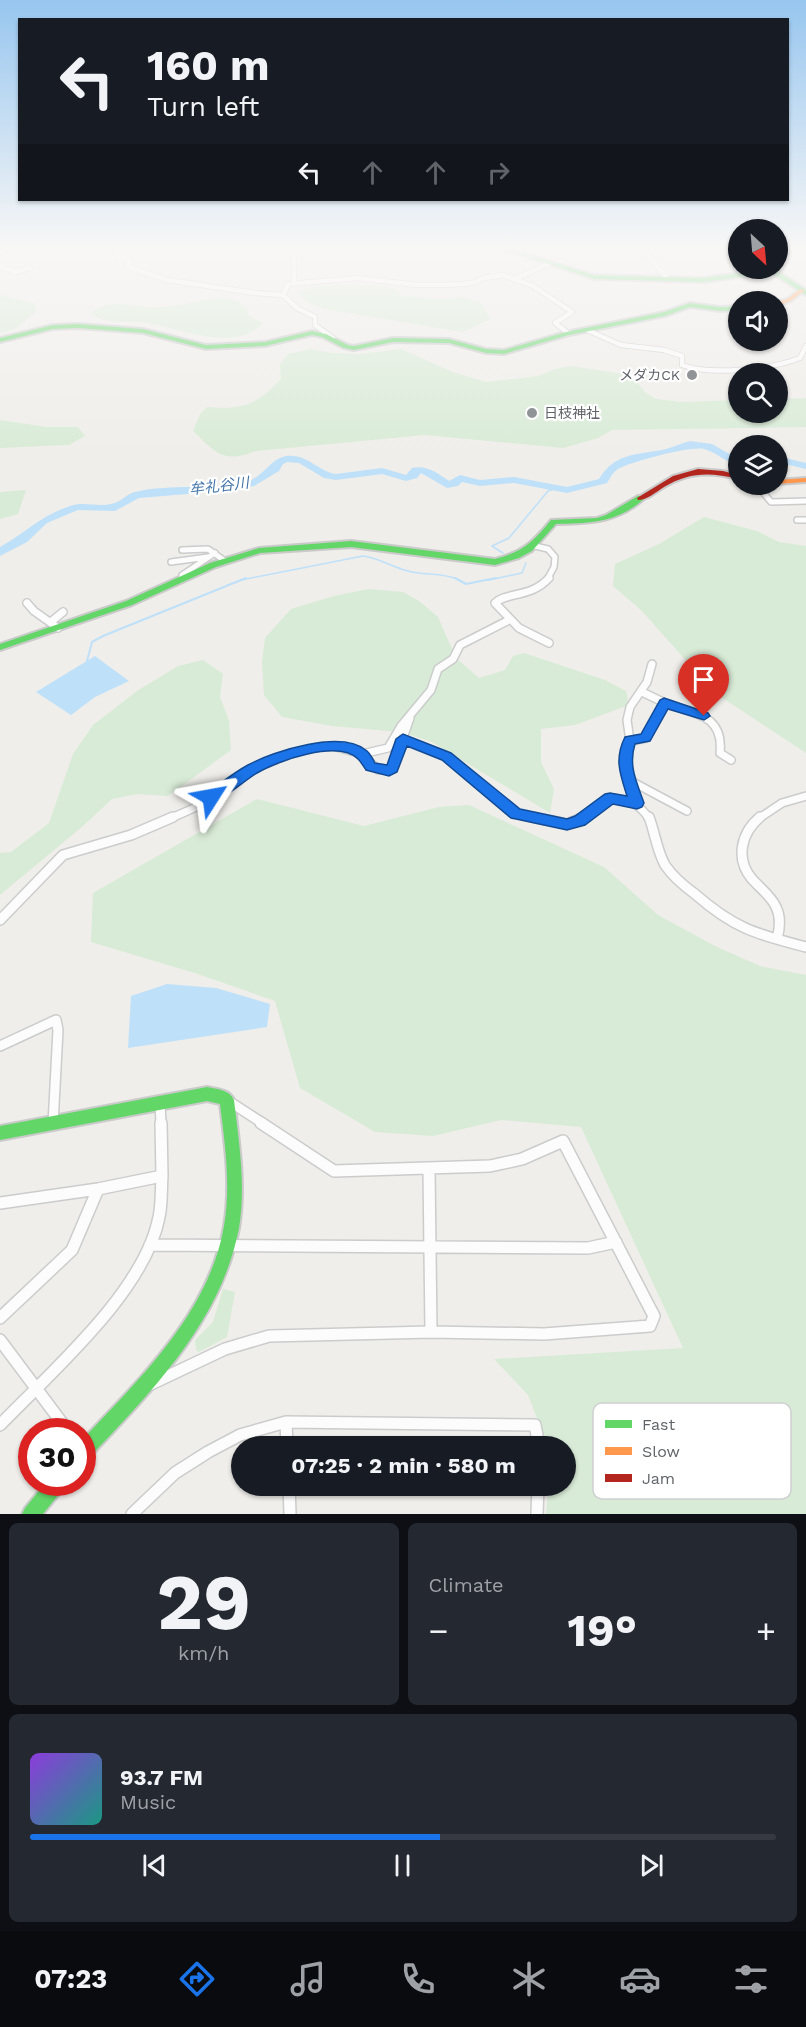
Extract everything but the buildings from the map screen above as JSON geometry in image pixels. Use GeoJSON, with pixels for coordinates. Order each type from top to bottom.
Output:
{"type":"FeatureCollection","features":[{"type":"Feature","properties":{"kind":"street"},"geometry":{"type":"LineString","coordinates":[[312,316],[315,317],[315,325],[346,347],[354,348],[393,340],[449,341],[486,351],[504,352],[568,333],[657,316]]}},
{"type":"Feature","properties":{"kind":"street"},"geometry":{"type":"LineString","coordinates":[[566,316],[555,323],[568,333]]}},
{"type":"Feature","properties":{"kind":"street"},"geometry":{"type":"LineString","coordinates":[[0,340],[65,326],[132,329],[206,347],[265,344],[304,333],[333,338]]}},
{"type":"Feature","properties":{"kind":"street"},"geometry":{"type":"LineString","coordinates":[[587,330],[621,345],[674,352],[682,356],[682,365],[685,368],[700,370],[750,369],[785,364],[800,358],[805,353],[806,346]]}},
{"type":"Feature","properties":{"kind":"street"},"geometry":{"type":"LineString","coordinates":[[0,647],[55,625],[129,603],[225,561],[280,548],[341,544],[495,562],[518,557],[535,546],[554,522],[609,517],[684,472],[710,469],[728,474]]}},
{"type":"Feature","properties":{"kind":"street"},"geometry":{"type":"LineString","coordinates":[[788,481],[806,480]]}},
{"type":"Feature","properties":{"kind":"street"},"geometry":{"type":"LineString","coordinates":[[765,495],[771,502],[806,501]]}},
{"type":"Feature","properties":{"kind":"street"},"geometry":{"type":"LineString","coordinates":[[797,520],[806,520]]}},
{"type":"Feature","properties":{"kind":"street"},"geometry":{"type":"LineString","coordinates":[[535,546],[548,549],[555,557],[556,565],[553,572],[534,592],[499,599],[495,603],[509,620],[537,639],[549,643]]}},
{"type":"Feature","properties":{"kind":"street"},"geometry":{"type":"LineString","coordinates":[[182,550],[208,549],[212,555],[225,561]]}},
{"type":"Feature","properties":{"kind":"street"},"geometry":{"type":"LineString","coordinates":[[171,562],[212,555]]}},
{"type":"Feature","properties":{"kind":"street"},"geometry":{"type":"LineString","coordinates":[[182,580],[182,575],[212,555]]}},
{"type":"Feature","properties":{"kind":"street"},"geometry":{"type":"LineString","coordinates":[[27,603],[34,611],[55,625]]}},
{"type":"Feature","properties":{"kind":"street"},"geometry":{"type":"LineString","coordinates":[[55,625],[63,612]]}},
{"type":"Feature","properties":{"kind":"street"},"geometry":{"type":"LineString","coordinates":[[0,920],[63,855],[72,850],[131,835],[194,808],[253,769],[293,753],[333,746],[362,754],[382,751],[391,746],[401,726],[431,690],[438,669],[453,659],[460,645],[509,620]]}},
{"type":"Feature","properties":{"kind":"street"},"geometry":{"type":"LineString","coordinates":[[652,664],[642,692],[630,707],[627,720],[630,741],[624,756],[625,768],[637,803],[649,815],[663,861],[675,877],[739,927],[806,947]]}},
{"type":"Feature","properties":{"kind":"street"},"geometry":{"type":"LineString","coordinates":[[642,692],[714,722],[722,741],[720,753],[731,760]]}},
{"type":"Feature","properties":{"kind":"street"},"geometry":{"type":"LineString","coordinates":[[630,741],[646,738],[664,703]]}},
{"type":"Feature","properties":{"kind":"street"},"geometry":{"type":"LineString","coordinates":[[362,754],[371,767],[389,771],[392,769],[410,718]]}},
{"type":"Feature","properties":{"kind":"street"},"geometry":{"type":"LineString","coordinates":[[403,739],[447,756],[516,814],[567,824],[579,821],[610,798],[637,803]]}},
{"type":"Feature","properties":{"kind":"street"},"geometry":{"type":"LineString","coordinates":[[629,780],[687,811]]}},
{"type":"Feature","properties":{"kind":"street"},"geometry":{"type":"LineString","coordinates":[[777,939],[779,914],[748,875],[743,864],[743,840],[753,823],[770,809],[781,802],[806,796]]}},
{"type":"Feature","properties":{"kind":"street"},"geometry":{"type":"LineString","coordinates":[[0,1046],[56,1020],[58,1030],[53,1124]]}},
{"type":"Feature","properties":{"kind":"street"},"geometry":{"type":"LineString","coordinates":[[0,1133],[207,1094],[220,1096],[227,1100],[334,1171],[490,1166],[512,1162],[563,1141],[654,1316],[650,1326],[544,1334],[431,1332],[269,1336],[225,1349],[140,1390]]}},
{"type":"Feature","properties":{"kind":"street"},"geometry":{"type":"LineString","coordinates":[[96,1438],[140,1390],[193,1323],[210,1292],[227,1246],[232,1220],[233,1156],[227,1100]]}},
{"type":"Feature","properties":{"kind":"street"},"geometry":{"type":"LineString","coordinates":[[0,1425],[113,1307],[141,1266],[159,1218],[162,1176],[160,1103]]}},
{"type":"Feature","properties":{"kind":"street"},"geometry":{"type":"LineString","coordinates":[[429,1169],[431,1332]]}},
{"type":"Feature","properties":{"kind":"street"},"geometry":{"type":"LineString","coordinates":[[0,1203],[98,1189],[162,1176]]}},
{"type":"Feature","properties":{"kind":"street"},"geometry":{"type":"LineString","coordinates":[[2,1313],[57,1266],[72,1250],[98,1189]]}},
{"type":"Feature","properties":{"kind":"street"},"geometry":{"type":"LineString","coordinates":[[150,1245],[588,1248],[616,1242]]}},
{"type":"Feature","properties":{"kind":"street"},"geometry":{"type":"LineString","coordinates":[[0,1340],[59,1418]]}},
{"type":"Feature","properties":{"kind":"street"},"geometry":{"type":"LineString","coordinates":[[286,1422],[287,1436]]}},
{"type":"Feature","properties":{"kind":"street"},"geometry":{"type":"LineString","coordinates":[[132,1514],[175,1473],[208,1452],[240,1435],[286,1422],[535,1425],[537,1436]]}},
{"type":"Feature","properties":{"kind":"street"},"geometry":{"type":"LineString","coordinates":[[31,1514],[46,1496]]}},
{"type":"Feature","properties":{"kind":"street"},"geometry":{"type":"LineString","coordinates":[[289,1496],[290,1514]]}},
{"type":"Feature","properties":{"kind":"street"},"geometry":{"type":"LineString","coordinates":[[537,1514],[538,1496]]}},
{"type":"Feature","properties":{"kind":"green space"},"geometry":{"type":"Polygon","coordinates":[[[0,316],[31,316],[15,329],[0,333],[0,316]]]}},
{"type":"Feature","properties":{"kind":"green space"},"geometry":{"type":"Polygon","coordinates":[[[95,316],[249,316],[263,323],[252,332],[224,338],[192,334],[148,323],[111,321],[95,316]]]}},
{"type":"Feature","properties":{"kind":"green space"},"geometry":{"type":"Polygon","coordinates":[[[364,316],[489,316],[491,319],[462,332],[364,316]]]}},
{"type":"Feature","properties":{"kind":"green space"},"geometry":{"type":"Polygon","coordinates":[[[311,349],[332,353],[359,354],[401,349],[453,372],[486,382],[538,376],[571,366],[631,375],[646,393],[656,399],[682,402],[728,400],[728,423],[788,423],[788,399],[806,398],[806,427],[612,430],[598,438],[563,448],[424,435],[256,451],[236,456],[222,455],[215,451],[193,431],[200,414],[207,407],[231,408],[248,404],[264,395],[281,379],[280,364],[288,354],[311,349]]]}},
{"type":"Feature","properties":{"kind":"green space"},"geometry":{"type":"Polygon","coordinates":[[[0,420],[47,427],[78,427],[85,436],[69,445],[0,448],[0,420]]]}},
{"type":"Feature","properties":{"kind":"green space"},"geometry":{"type":"Polygon","coordinates":[[[26,490],[18,514],[0,519],[0,492],[26,490]]]}},
{"type":"Feature","properties":{"kind":"green space"},"geometry":{"type":"Polygon","coordinates":[[[704,517],[757,531],[779,542],[806,546],[806,753],[715,693],[641,610],[613,586],[615,564],[659,544],[704,517]]]}},
{"type":"Feature","properties":{"kind":"green space"},"geometry":{"type":"Polygon","coordinates":[[[368,589],[403,592],[419,601],[438,617],[456,658],[479,678],[505,670],[513,656],[524,653],[605,680],[626,691],[629,705],[575,725],[541,729],[541,762],[554,789],[550,813],[430,741],[399,732],[332,726],[282,717],[264,695],[262,662],[265,638],[291,609],[368,589]]]}},
{"type":"Feature","properties":{"kind":"green space"},"geometry":{"type":"Polygon","coordinates":[[[203,660],[223,674],[220,697],[229,721],[231,750],[168,796],[137,794],[112,799],[0,895],[0,853],[11,852],[49,823],[73,754],[93,725],[137,691],[178,666],[203,660]]]}},
{"type":"Feature","properties":{"kind":"green space"},"geometry":{"type":"Polygon","coordinates":[[[257,799],[364,826],[439,807],[469,805],[604,867],[658,915],[715,946],[760,966],[806,975],[806,1514],[546,1514],[548,1496],[576,1496],[576,1436],[544,1436],[528,1395],[494,1359],[683,1348],[581,1127],[501,1120],[433,1136],[375,1132],[300,1088],[275,1001],[198,974],[91,942],[93,893],[257,799]]]}},
{"type":"Feature","properties":{"kind":"green space"},"geometry":{"type":"Polygon","coordinates":[[[223,1289],[235,1292],[227,1337],[199,1352],[196,1350],[195,1340],[213,1322],[223,1289]]]}},
{"type":"Feature","properties":{"kind":"water"},"geometry":{"type":"Polygon","coordinates":[[[95,656],[129,681],[95,697],[71,715],[36,692],[95,656]]]}},
{"type":"Feature","properties":{"kind":"water"},"geometry":{"type":"Polygon","coordinates":[[[167,984],[216,988],[270,1004],[267,1027],[128,1048],[131,996],[167,984]]]}},
{"type":"Feature","properties":{"kind":"waterway","name":"牟礼谷川"},"geometry":{"type":"LineString","coordinates":[[0,552],[23,539],[43,521],[77,507],[115,508],[136,495],[223,488],[254,483],[286,459],[302,460],[328,476],[336,477],[382,471],[406,478],[413,476],[416,470],[421,470],[429,472],[447,485],[454,484],[460,478],[480,483],[514,480],[567,490],[603,481],[611,468],[628,459],[667,452],[690,444],[708,446],[728,459]]}},
{"type":"Feature","properties":{"kind":"waterway","name":"牟礼谷川"},"geometry":{"type":"LineString","coordinates":[[788,462],[806,466]]}},
{"type":"Feature","properties":{"kind":"waterway"},"geometry":{"type":"LineString","coordinates":[[503,553],[492,546],[509,538],[548,491],[556,488]]}},
{"type":"Feature","properties":{"kind":"waterway"},"geometry":{"type":"LineString","coordinates":[[241,580],[363,556],[408,571],[458,580]]}},
{"type":"Feature","properties":{"kind":"waterway"},"geometry":{"type":"LineString","coordinates":[[489,580],[522,573],[526,563]]}},
{"type":"Feature","properties":{"kind":"waterway"},"geometry":{"type":"LineString","coordinates":[[241,580],[246,578]]}},
{"type":"Feature","properties":{"kind":"waterway"},"geometry":{"type":"LineString","coordinates":[[458,580],[466,584],[496,578]]}},
{"type":"Feature","properties":{"kind":"waterway"},"geometry":{"type":"LineString","coordinates":[[87,661],[92,642],[103,636],[241,580]]}},
{"type":"Feature","properties":{"kind":"traffic: fast"},"geometry":{"type":"LineString","coordinates":[[0,340],[53,327],[78,326],[143,331],[206,347],[265,344],[312,333],[324,335],[346,347],[354,348],[393,340],[449,341],[486,351],[504,352],[568,333],[657,316]]}},
{"type":"Feature","properties":{"kind":"traffic: fast"},"geometry":{"type":"LineString","coordinates":[[0,647],[129,603],[213,565],[259,551],[351,544],[495,562],[516,556],[529,549],[554,522],[597,520],[609,517],[641,498]]}},
{"type":"Feature","properties":{"kind":"traffic: fast"},"geometry":{"type":"LineString","coordinates":[[0,1133],[207,1094],[220,1096],[227,1100],[234,1164],[234,1196],[231,1228],[223,1261],[210,1292],[193,1322],[173,1350],[152,1377],[96,1438]]}},
{"type":"Feature","properties":{"kind":"traffic: fast"},"geometry":{"type":"LineString","coordinates":[[31,1514],[46,1496]]}},
{"type":"Feature","properties":{"kind":"traffic: slow"},"geometry":{"type":"LineString","coordinates":[[788,481],[806,480]]}},
{"type":"Feature","properties":{"kind":"traffic: jam"},"geometry":{"type":"LineString","coordinates":[[641,498],[676,477],[687,474],[710,471],[728,474]]}},
{"type":"Feature","properties":{"kind":"place","name":"メダカCK"},"geometry":{"type":"Point","coordinates":[692,375]}},
{"type":"Feature","properties":{"kind":"place","name":"日枝神社"},"geometry":{"type":"Point","coordinates":[532,413]}},
{"type":"Feature","properties":{"kind":"route"},"geometry":{"type":"LineString","coordinates":[[211,797],[253,769],[293,753],[322,746],[354,751],[362,754],[371,767],[389,771],[392,769],[403,739],[447,756],[516,814],[559,824],[574,823],[610,798],[637,803],[625,768],[624,756],[630,741],[646,738],[664,703],[704,716]]}}]}
